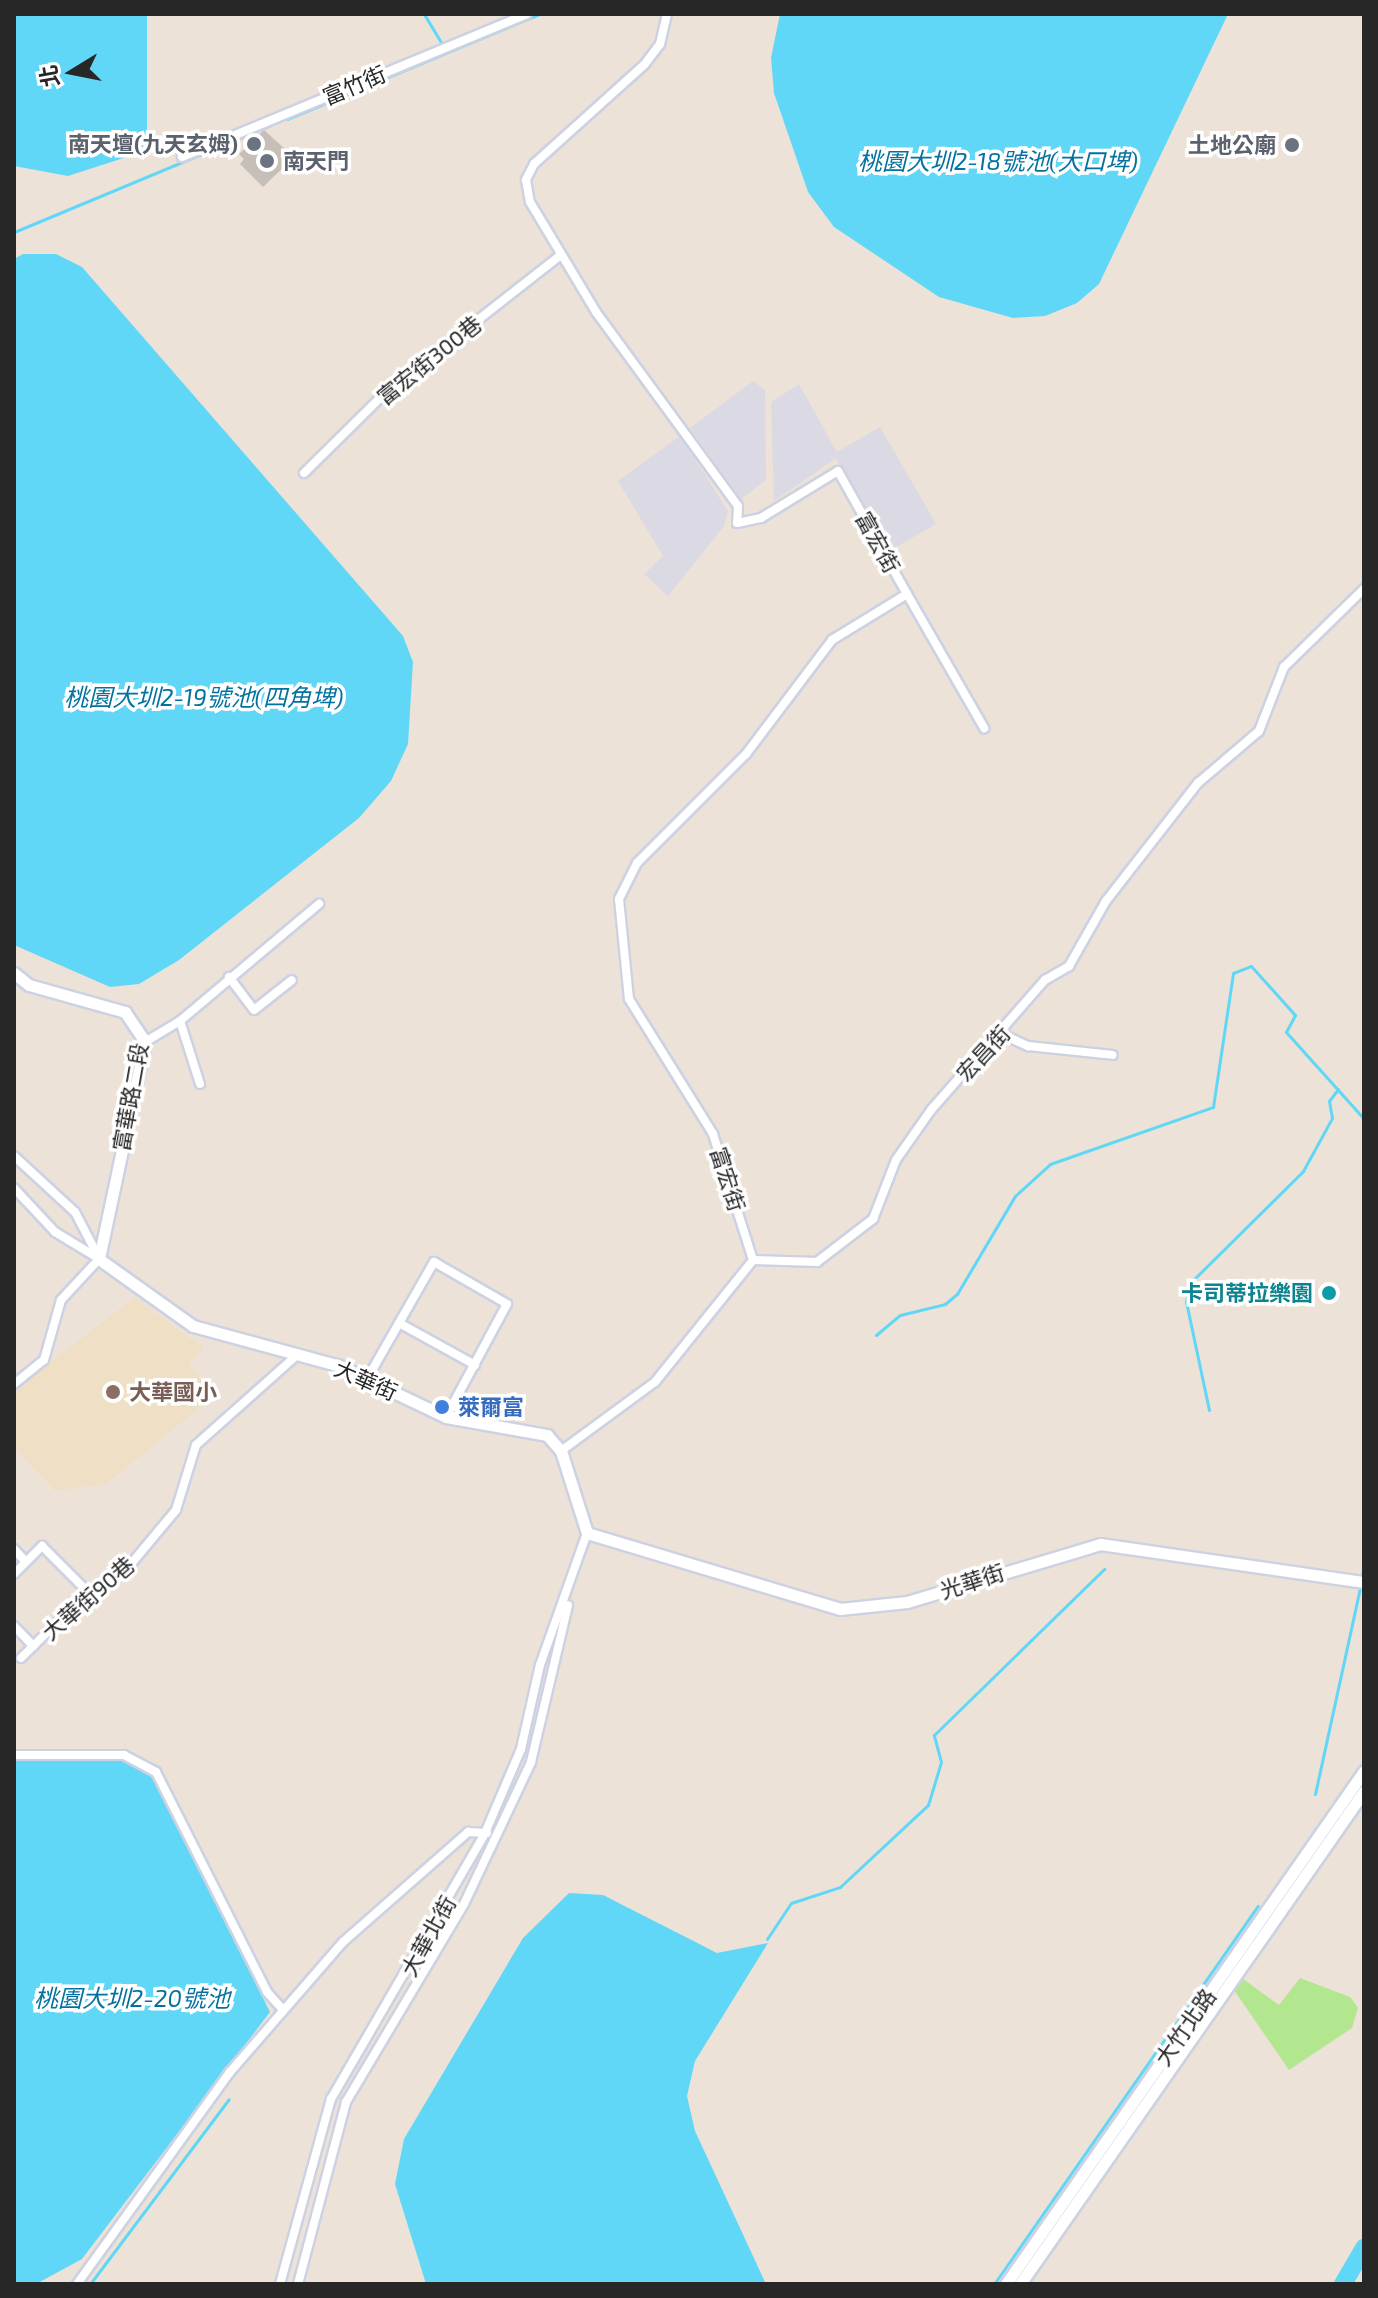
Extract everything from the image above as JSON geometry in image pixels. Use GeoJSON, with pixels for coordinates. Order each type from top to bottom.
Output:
{"type":"FeatureCollection","features":[{"type":"Feature","properties":{"kind":"street","name":"富竹街"},"geometry":{"type":"LineString","coordinates":[[182,157],[527,14]]}},
{"type":"Feature","properties":{"kind":"street","name":"富宏街"},"geometry":{"type":"LineString","coordinates":[[667,14],[660,44],[645,64],[534,164],[526,180],[530,202],[561,255],[738,506],[737,523],[761,518],[838,471],[907,594],[832,640],[746,754],[637,863],[619,899],[629,999],[713,1134],[753,1260]]}},
{"type":"Feature","properties":{"kind":"street","name":"富宏街300巷"},"geometry":{"type":"LineString","coordinates":[[304,473],[386,392],[561,255]]}},
{"type":"Feature","properties":{"kind":"street","name":"宏昌街"},"geometry":{"type":"LineString","coordinates":[[753,1260],[817,1262],[873,1219],[896,1160],[931,1110],[1002,1034],[1045,980],[1069,966],[1106,901],[1198,783],[1259,731],[1284,667],[1364,589]]}},
{"type":"Feature","properties":{"kind":"street"},"geometry":{"type":"LineString","coordinates":[[907,594],[984,728]]}},
{"type":"Feature","properties":{"kind":"street"},"geometry":{"type":"LineString","coordinates":[[145,1042],[180,1021],[319,904]]}},
{"type":"Feature","properties":{"kind":"street","name":"富華路二段"},"geometry":{"type":"LineString","coordinates":[[14,973],[29,985],[125,1012],[145,1042],[99,1259]]}},
{"type":"Feature","properties":{"kind":"street"},"geometry":{"type":"LineString","coordinates":[[229,977],[254,1010],[292,980]]}},
{"type":"Feature","properties":{"kind":"street"},"geometry":{"type":"LineString","coordinates":[[180,1021],[200,1084]]}},
{"type":"Feature","properties":{"kind":"street"},"geometry":{"type":"LineString","coordinates":[[1002,1034],[1028,1046],[1113,1055]]}},
{"type":"Feature","properties":{"kind":"street","name":"大華街"},"geometry":{"type":"LineString","coordinates":[[14,1156],[75,1212],[99,1259]]}},
{"type":"Feature","properties":{"kind":"street","name":"大華街"},"geometry":{"type":"LineString","coordinates":[[14,1188],[55,1232],[99,1259],[193,1326],[298,1354],[367,1379],[446,1417],[531,1429],[561,1451]]}},
{"type":"Feature","properties":{"kind":"street"},"geometry":{"type":"LineString","coordinates":[[14,1384],[44,1360],[61,1300],[99,1259]]}},
{"type":"Feature","properties":{"kind":"street"},"geometry":{"type":"LineString","coordinates":[[587,1533],[561,1451],[655,1382],[753,1260]]}},
{"type":"Feature","properties":{"kind":"street"},"geometry":{"type":"LineString","coordinates":[[367,1379],[434,1262],[507,1304],[446,1417]]}},
{"type":"Feature","properties":{"kind":"street"},"geometry":{"type":"LineString","coordinates":[[399,1323],[475,1365]]}},
{"type":"Feature","properties":{"kind":"street","name":"大華街90巷"},"geometry":{"type":"LineString","coordinates":[[21,1658],[88,1592],[126,1570],[176,1510],[196,1445],[298,1354]]}},
{"type":"Feature","properties":{"kind":"street","name":"光華街"},"geometry":{"type":"LineString","coordinates":[[587,1533],[840,1609],[907,1602],[1100,1544],[1364,1582]]}},
{"type":"Feature","properties":{"kind":"street","name":"大華北街"},"geometry":{"type":"LineString","coordinates":[[280,2284],[331,2099],[485,1833],[521,1749],[540,1665],[587,1533]]}},
{"type":"Feature","properties":{"kind":"street"},"geometry":{"type":"LineString","coordinates":[[14,1574],[42,1546],[88,1592]]}},
{"type":"Feature","properties":{"kind":"street"},"geometry":{"type":"LineString","coordinates":[[14,1549],[25,1561]]}},
{"type":"Feature","properties":{"kind":"street","name":"大華北街"},"geometry":{"type":"LineString","coordinates":[[298,2284],[346,2102],[464,1904],[531,1762],[571,1584]]}},
{"type":"Feature","properties":{"kind":"street"},"geometry":{"type":"LineString","coordinates":[[14,1626],[33,1646]]}},
{"type":"Feature","properties":{"kind":"street"},"geometry":{"type":"LineString","coordinates":[[14,1755],[106,1754],[146,1763],[169,1791],[267,1992],[283,2010]]}},
{"type":"Feature","properties":{"kind":"street","name":"大竹北路"},"geometry":{"type":"LineString","coordinates":[[1006,2284],[1364,1771]]}},
{"type":"Feature","properties":{"kind":"street","name":"大竹北路"},"geometry":{"type":"LineString","coordinates":[[1020,2284],[1364,1791]]}},
{"type":"Feature","properties":{"kind":"street"},"geometry":{"type":"LineString","coordinates":[[77,2284],[230,2072],[283,2010],[407,1882],[468,1832],[496,1836]]}},
{"type":"Feature","properties":{"kind":"shaded area"},"geometry":{"type":"Polygon","coordinates":[[[753,381],[765,390],[766,480],[741,499],[690,428],[753,381]]]}},
{"type":"Feature","properties":{"kind":"shaded area"},"geometry":{"type":"Polygon","coordinates":[[[799,384],[839,456],[774,501],[771,402],[799,384]]]}},
{"type":"Feature","properties":{"kind":"shaded area"},"geometry":{"type":"Polygon","coordinates":[[[880,427],[936,524],[889,551],[833,454],[880,427]]]}},
{"type":"Feature","properties":{"kind":"shaded area"},"geometry":{"type":"Polygon","coordinates":[[[680,436],[728,511],[724,526],[668,596],[644,574],[663,556],[618,481],[680,436]]]}},
{"type":"Feature","properties":{"kind":"shaded area","name":"大華國小"},"geometry":{"type":"Polygon","coordinates":[[[134,1298],[204,1348],[189,1365],[215,1395],[106,1484],[55,1491],[14,1447],[14,1390],[134,1298]]]}},
{"type":"Feature","properties":{"kind":"green space"},"geometry":{"type":"Polygon","coordinates":[[[1239,1976],[1279,2005],[1300,1978],[1350,1997],[1358,2008],[1352,2028],[1289,2070],[1232,1987],[1239,1976]]]}},
{"type":"Feature","properties":{"kind":"water"},"geometry":{"type":"Polygon","coordinates":[[[14,14],[147,14],[147,138],[139,153],[68,176],[14,166],[14,14]]]}},
{"type":"Feature","properties":{"kind":"water","name":"桃園大圳2-18號池(大口埤)"},"geometry":{"type":"Polygon","coordinates":[[[780,14],[1228,14],[1099,284],[1077,303],[1045,316],[1013,318],[939,297],[834,227],[808,192],[774,93],[771,58],[780,14]]]}},
{"type":"Feature","properties":{"kind":"water","name":"桃園大圳2-19號池(四角埤)"},"geometry":{"type":"Polygon","coordinates":[[[23,254],[56,254],[82,267],[403,636],[413,662],[408,744],[391,781],[359,818],[179,960],[139,984],[110,987],[14,945],[14,259],[23,254]]]}},
{"type":"Feature","properties":{"kind":"water","name":"桃園大圳2-20號池"},"geometry":{"type":"Polygon","coordinates":[[[14,1759],[124,1759],[151,1773],[270,2012],[82,2259],[36,2284],[14,2284],[14,1759]]]}},
{"type":"Feature","properties":{"kind":"water"},"geometry":{"type":"Polygon","coordinates":[[[569,1893],[603,1895],[717,1953],[768,1943],[695,2061],[687,2096],[695,2131],[766,2284],[426,2284],[395,2184],[404,2139],[523,1938],[569,1893]]]}},
{"type":"Feature","properties":{"kind":"building","name":"南天門"},"geometry":{"type":"Polygon","coordinates":[[[264,130],[294,157],[263,187],[240,164],[244,159],[239,154],[264,130]]]}},
{"type":"Feature","properties":{"kind":"waterway"},"geometry":{"type":"LineString","coordinates":[[424,14],[441,42]]}},
{"type":"Feature","properties":{"kind":"waterway"},"geometry":{"type":"LineString","coordinates":[[287,119],[539,14]]}},
{"type":"Feature","properties":{"kind":"waterway"},"geometry":{"type":"LineString","coordinates":[[14,232],[271,125]]}},
{"type":"Feature","properties":{"kind":"waterway"},"geometry":{"type":"LineString","coordinates":[[876,1335],[900,1315],[945,1304],[957,1294],[1015,1196],[1050,1164],[1213,1107],[1233,973],[1251,966],[1295,1015],[1286,1032],[1364,1119]]}},
{"type":"Feature","properties":{"kind":"waterway"},"geometry":{"type":"LineString","coordinates":[[1209,1410],[1186,1302],[1189,1284],[1303,1171],[1332,1118],[1329,1101],[1338,1089]]}},
{"type":"Feature","properties":{"kind":"waterway"},"geometry":{"type":"LineString","coordinates":[[1361,1579],[1364,1567]]}},
{"type":"Feature","properties":{"kind":"waterway"},"geometry":{"type":"LineString","coordinates":[[767,1939],[791,1903],[840,1887],[928,1805],[941,1762],[934,1735],[1104,1569]]}},
{"type":"Feature","properties":{"kind":"waterway"},"geometry":{"type":"LineString","coordinates":[[1315,1794],[1360,1587]]}},
{"type":"Feature","properties":{"kind":"waterway"},"geometry":{"type":"LineString","coordinates":[[994,2284],[1258,1906]]}},
{"type":"Feature","properties":{"kind":"waterway"},"geometry":{"type":"LineString","coordinates":[[90,2284],[229,2099]]}},
{"type":"Feature","properties":{"kind":"waterway"},"geometry":{"type":"LineString","coordinates":[[1343,2284],[1364,2248]]}},
{"type":"Feature","properties":{"kind":"place","name":"南天壇(九天玄姆)"},"geometry":{"type":"Point","coordinates":[254,144]}},
{"type":"Feature","properties":{"kind":"place","name":"土地公廟"},"geometry":{"type":"Point","coordinates":[1292,145]}},
{"type":"Feature","properties":{"kind":"place","name":"南天門"},"geometry":{"type":"Point","coordinates":[267,161]}},
{"type":"Feature","properties":{"kind":"place","name":"卡司蒂拉樂園"},"geometry":{"type":"Point","coordinates":[1329,1293]}},
{"type":"Feature","properties":{"kind":"place","name":"大華國小"},"geometry":{"type":"Point","coordinates":[113,1392]}},
{"type":"Feature","properties":{"kind":"place","name":"萊爾富"},"geometry":{"type":"Point","coordinates":[442,1407]}}]}
